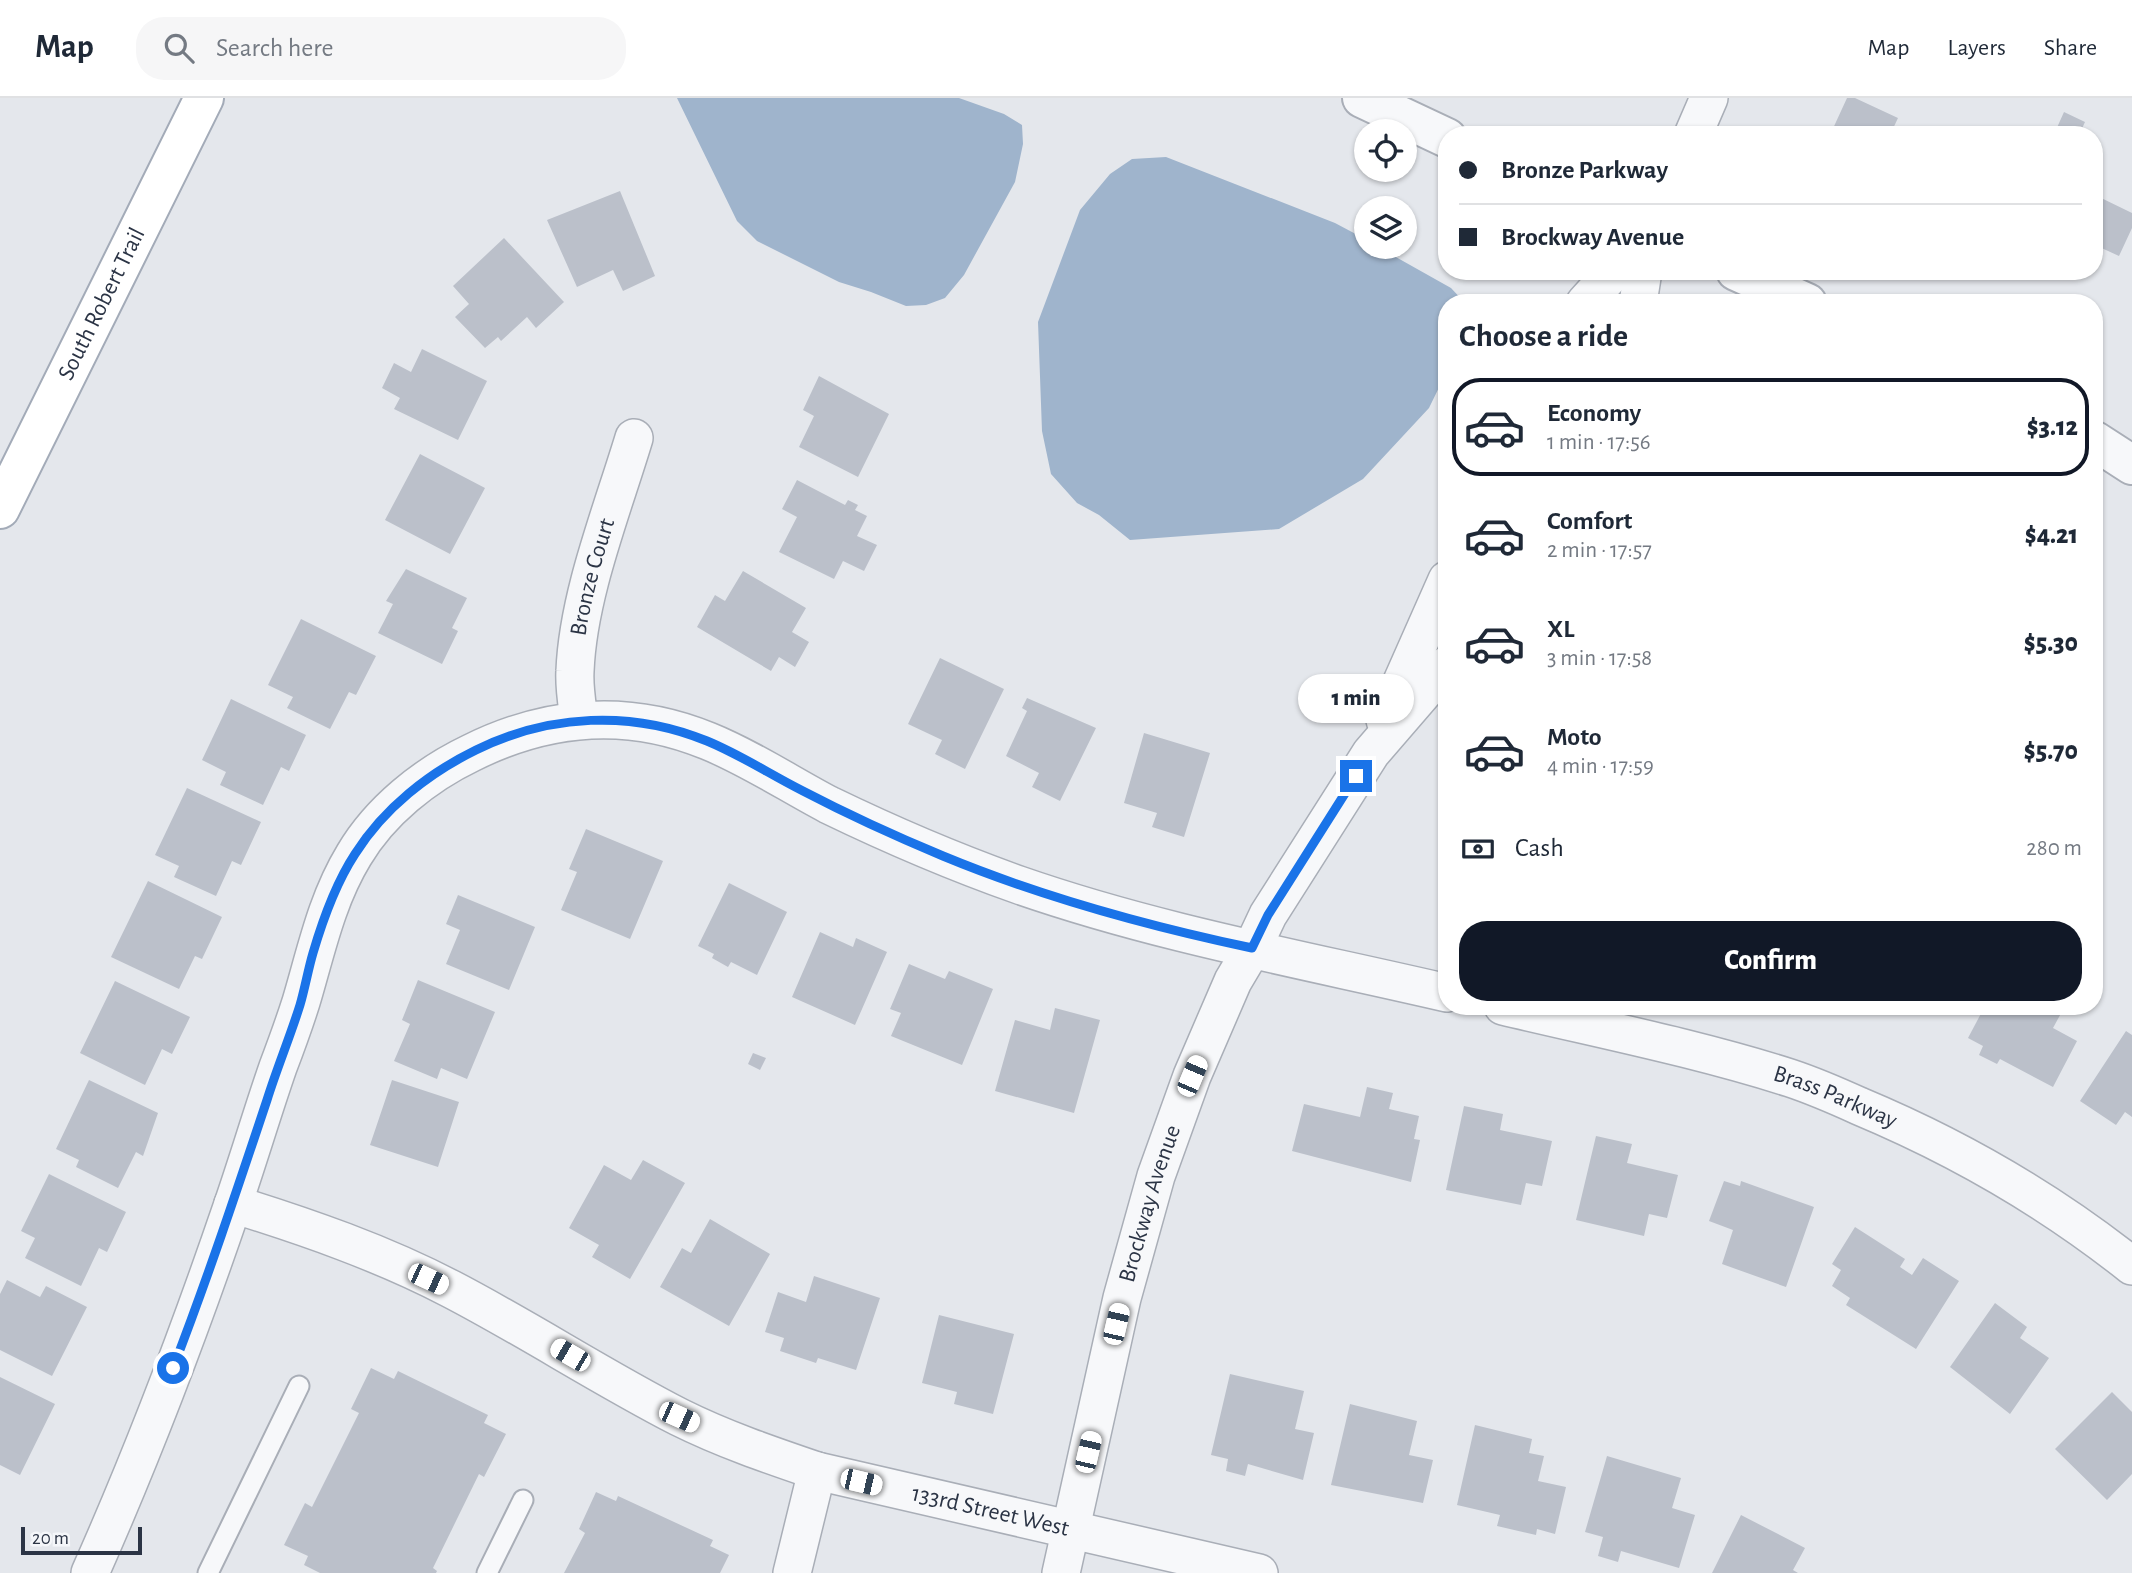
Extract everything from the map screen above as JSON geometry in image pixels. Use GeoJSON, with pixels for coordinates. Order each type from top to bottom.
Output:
{"type":"FeatureCollection","features":[{"type":"Feature","properties":{"kind":"main road","name":"South Robert Trail"},"geometry":{"type":"LineString","coordinates":[[0,509],[204,98]]}},
{"type":"Feature","properties":{"kind":"street"},"geometry":{"type":"LineString","coordinates":[[1362,98],[1438,134]]}},
{"type":"Feature","properties":{"kind":"street"},"geometry":{"type":"LineString","coordinates":[[1697,126],[1709,98]]}},
{"type":"Feature","properties":{"kind":"street"},"geometry":{"type":"LineString","coordinates":[[1593,294],[1606,280]]}},
{"type":"Feature","properties":{"kind":"street"},"geometry":{"type":"LineString","coordinates":[[1756,280],[1787,294]]}},
{"type":"Feature","properties":{"kind":"street","name":"Bronze Court"},"geometry":{"type":"LineString","coordinates":[[579,719],[575,673],[579,629],[634,438]]}},
{"type":"Feature","properties":{"kind":"street"},"geometry":{"type":"LineString","coordinates":[[2103,446],[2132,465]]}},
{"type":"Feature","properties":{"kind":"street","name":"Brockway Avenue"},"geometry":{"type":"LineString","coordinates":[[1371,753],[1438,600]]}},
{"type":"Feature","properties":{"kind":"street","name":"Brockway Avenue"},"geometry":{"type":"LineString","coordinates":[[1061,1573],[1122,1298],[1156,1177],[1192,1076],[1233,981],[1268,915],[1371,753],[1438,675]]}},
{"type":"Feature","properties":{"kind":"street"},"geometry":{"type":"LineString","coordinates":[[90,1573],[191,1321],[233,1204],[334,893],[354,854],[381,817],[414,789],[456,760],[498,740],[539,726],[579,719],[626,721],[653,726],[705,740],[873,827],[970,867],[1068,900],[1204,938],[1438,991]]}},
{"type":"Feature","properties":{"kind":"street","name":"Brass Parkway"},"geometry":{"type":"LineString","coordinates":[[1541,1015],[1727,1059],[1794,1079],[1890,1119],[1985,1167],[2044,1201],[2132,1266]]}},
{"type":"Feature","properties":{"kind":"street","name":"133rd Street West"},"geometry":{"type":"LineString","coordinates":[[233,1204],[284,1220],[436,1282],[679,1417],[736,1442],[817,1471],[1259,1573]]}},
{"type":"Feature","properties":{"kind":"street"},"geometry":{"type":"LineString","coordinates":[[792,1573],[817,1471]]}},
{"type":"Feature","properties":{"kind":"lane"},"geometry":{"type":"LineString","coordinates":[[208,1573],[299,1386]]}},
{"type":"Feature","properties":{"kind":"lane"},"geometry":{"type":"LineString","coordinates":[[487,1573],[523,1500]]}},
{"type":"Feature","properties":{"kind":"water"},"geometry":{"type":"Polygon","coordinates":[[[677,98],[959,98],[1004,114],[1022,125],[1023,144],[1015,182],[964,275],[945,298],[926,305],[906,306],[839,282],[757,241],[737,221],[677,98]]]}},
{"type":"Feature","properties":{"kind":"water"},"geometry":{"type":"Polygon","coordinates":[[[1166,157],[1335,223],[1354,233],[1354,259],[1399,259],[1451,288],[1457,294],[1438,294],[1438,390],[1429,408],[1363,479],[1279,529],[1130,540],[1099,515],[1077,503],[1051,474],[1042,431],[1038,322],[1080,210],[1110,174],[1132,159],[1166,157]]]}},
{"type":"Feature","properties":{"kind":"building"},"geometry":{"type":"Polygon","coordinates":[[[1847,98],[1855,98],[1898,118],[1894,126],[1834,126],[1847,98]]]}},
{"type":"Feature","properties":{"kind":"building"},"geometry":{"type":"Polygon","coordinates":[[[2064,112],[2085,122],[2083,126],[2058,126],[2064,112]]]}},
{"type":"Feature","properties":{"kind":"building"},"geometry":{"type":"Polygon","coordinates":[[[620,191],[655,276],[623,291],[613,270],[577,287],[547,220],[620,191]]]}},
{"type":"Feature","properties":{"kind":"building"},"geometry":{"type":"Polygon","coordinates":[[[2103,199],[2132,213],[2132,228],[2119,256],[2103,249],[2103,199]]]}},
{"type":"Feature","properties":{"kind":"building"},"geometry":{"type":"Polygon","coordinates":[[[504,238],[564,302],[536,328],[527,317],[501,341],[498,337],[485,348],[455,317],[469,304],[453,286],[504,238]]]}},
{"type":"Feature","properties":{"kind":"building"},"geometry":{"type":"Polygon","coordinates":[[[422,349],[487,381],[458,440],[394,409],[400,398],[382,388],[394,363],[411,372],[422,349]]]}},
{"type":"Feature","properties":{"kind":"building"},"geometry":{"type":"Polygon","coordinates":[[[819,376],[889,414],[858,477],[799,447],[814,416],[803,410],[819,376]]]}},
{"type":"Feature","properties":{"kind":"building"},"geometry":{"type":"Polygon","coordinates":[[[420,454],[485,488],[450,554],[385,520],[420,454]]]}},
{"type":"Feature","properties":{"kind":"building"},"geometry":{"type":"Polygon","coordinates":[[[797,480],[845,505],[848,500],[858,505],[855,510],[867,516],[857,536],[877,545],[864,571],[843,561],[834,579],[779,552],[797,517],[782,509],[797,480]]]}},
{"type":"Feature","properties":{"kind":"building"},"geometry":{"type":"Polygon","coordinates":[[[406,569],[467,598],[452,628],[458,631],[442,664],[378,633],[393,604],[386,601],[406,569]]]}},
{"type":"Feature","properties":{"kind":"building"},"geometry":{"type":"Polygon","coordinates":[[[743,571],[806,608],[792,632],[809,642],[795,667],[779,657],[771,671],[697,627],[715,595],[725,601],[743,571]]]}},
{"type":"Feature","properties":{"kind":"building"},"geometry":{"type":"Polygon","coordinates":[[[301,619],[376,656],[356,695],[349,692],[330,729],[287,708],[293,697],[268,685],[301,619]]]}},
{"type":"Feature","properties":{"kind":"building"},"geometry":{"type":"Polygon","coordinates":[[[940,658],[1004,689],[965,769],[935,754],[942,740],[908,724],[940,658]]]}},
{"type":"Feature","properties":{"kind":"building"},"geometry":{"type":"Polygon","coordinates":[[[1027,698],[1096,728],[1060,801],[1032,787],[1039,773],[1006,756],[1027,711],[1022,708],[1027,698]]]}},
{"type":"Feature","properties":{"kind":"building"},"geometry":{"type":"Polygon","coordinates":[[[231,699],[306,735],[289,771],[281,767],[263,805],[220,785],[226,772],[202,760],[231,699]]]}},
{"type":"Feature","properties":{"kind":"building"},"geometry":{"type":"Polygon","coordinates":[[[1144,733],[1210,753],[1184,837],[1152,827],[1157,813],[1124,803],[1144,733]]]}},
{"type":"Feature","properties":{"kind":"building"},"geometry":{"type":"Polygon","coordinates":[[[187,788],[261,822],[241,865],[232,861],[216,896],[174,877],[179,866],[155,855],[187,788]]]}},
{"type":"Feature","properties":{"kind":"building"},"geometry":{"type":"Polygon","coordinates":[[[586,829],[663,861],[630,939],[561,910],[577,872],[569,869],[586,829]]]}},
{"type":"Feature","properties":{"kind":"building"},"geometry":{"type":"Polygon","coordinates":[[[148,881],[222,917],[202,959],[195,956],[179,989],[111,957],[148,881]]]}},
{"type":"Feature","properties":{"kind":"building"},"geometry":{"type":"Polygon","coordinates":[[[729,883],[787,912],[757,975],[731,962],[728,967],[712,958],[714,954],[698,946],[729,883]]]}},
{"type":"Feature","properties":{"kind":"building"},"geometry":{"type":"Polygon","coordinates":[[[458,895],[535,927],[509,990],[446,964],[460,930],[446,924],[458,895]]]}},
{"type":"Feature","properties":{"kind":"building"},"geometry":{"type":"Polygon","coordinates":[[[820,932],[853,947],[856,938],[887,952],[855,1025],[792,997],[820,932]]]}},
{"type":"Feature","properties":{"kind":"building"},"geometry":{"type":"Polygon","coordinates":[[[909,964],[945,979],[949,971],[993,989],[962,1065],[891,1036],[901,1013],[890,1009],[909,964]]]}},
{"type":"Feature","properties":{"kind":"building"},"geometry":{"type":"Polygon","coordinates":[[[418,980],[495,1012],[467,1079],[441,1068],[437,1079],[394,1061],[410,1024],[402,1020],[418,980]]]}},
{"type":"Feature","properties":{"kind":"building"},"geometry":{"type":"Polygon","coordinates":[[[115,981],[190,1017],[172,1054],[162,1049],[145,1085],[80,1053],[115,981]]]}},
{"type":"Feature","properties":{"kind":"building"},"geometry":{"type":"Polygon","coordinates":[[[1055,1008],[1100,1020],[1074,1113],[995,1091],[1015,1020],[1050,1030],[1055,1008]]]}},
{"type":"Feature","properties":{"kind":"building"},"geometry":{"type":"Polygon","coordinates":[[[1980,1015],[2060,1015],[2053,1028],[2077,1041],[2053,1087],[2000,1059],[1997,1064],[1979,1055],[1983,1046],[1968,1038],[1980,1015]]]}},
{"type":"Feature","properties":{"kind":"building"},"geometry":{"type":"Polygon","coordinates":[[[2126,1031],[2132,1035],[2132,1117],[2125,1112],[2116,1125],[2080,1101],[2126,1031]]]}},
{"type":"Feature","properties":{"kind":"building"},"geometry":{"type":"Polygon","coordinates":[[[753,1053],[766,1058],[760,1070],[748,1064],[753,1053]]]}},
{"type":"Feature","properties":{"kind":"building"},"geometry":{"type":"Polygon","coordinates":[[[89,1080],[158,1113],[143,1156],[136,1152],[118,1188],[76,1167],[79,1160],[56,1149],[89,1080]]]}},
{"type":"Feature","properties":{"kind":"building"},"geometry":{"type":"Polygon","coordinates":[[[392,1080],[459,1102],[438,1167],[370,1145],[392,1080]]]}},
{"type":"Feature","properties":{"kind":"building"},"geometry":{"type":"Polygon","coordinates":[[[1367,1087],[1393,1093],[1389,1109],[1419,1116],[1414,1139],[1420,1140],[1411,1182],[1292,1151],[1304,1104],[1360,1117],[1367,1087]]]}},
{"type":"Feature","properties":{"kind":"building"},"geometry":{"type":"Polygon","coordinates":[[[1464,1106],[1503,1114],[1500,1130],[1552,1141],[1542,1186],[1526,1183],[1521,1205],[1446,1190],[1464,1106]]]}},
{"type":"Feature","properties":{"kind":"building"},"geometry":{"type":"Polygon","coordinates":[[[1596,1136],[1632,1144],[1627,1163],[1678,1175],[1667,1218],[1649,1214],[1644,1236],[1576,1220],[1596,1136]]]}},
{"type":"Feature","properties":{"kind":"building"},"geometry":{"type":"Polygon","coordinates":[[[643,1160],[685,1183],[630,1279],[592,1257],[599,1245],[569,1228],[604,1165],[631,1180],[643,1160]]]}},
{"type":"Feature","properties":{"kind":"building"},"geometry":{"type":"Polygon","coordinates":[[[49,1174],[126,1212],[107,1252],[99,1248],[81,1286],[25,1258],[35,1238],[21,1231],[49,1174]]]}},
{"type":"Feature","properties":{"kind":"building"},"geometry":{"type":"Polygon","coordinates":[[[1724,1181],[1740,1186],[1741,1181],[1814,1207],[1786,1287],[1722,1264],[1733,1230],[1709,1221],[1724,1181]]]}},
{"type":"Feature","properties":{"kind":"building"},"geometry":{"type":"Polygon","coordinates":[[[710,1219],[770,1254],[729,1326],[660,1287],[682,1248],[691,1253],[710,1219]]]}},
{"type":"Feature","properties":{"kind":"building"},"geometry":{"type":"Polygon","coordinates":[[[1855,1227],[1905,1259],[1900,1267],[1912,1275],[1923,1258],[1959,1281],[1916,1349],[1846,1305],[1850,1298],[1832,1286],[1841,1270],[1832,1264],[1855,1227]]]}},
{"type":"Feature","properties":{"kind":"building"},"geometry":{"type":"Polygon","coordinates":[[[814,1276],[880,1298],[856,1370],[818,1358],[816,1363],[780,1351],[784,1338],[765,1332],[778,1292],[806,1302],[814,1276]]]}},
{"type":"Feature","properties":{"kind":"building"},"geometry":{"type":"Polygon","coordinates":[[[7,1280],[40,1297],[46,1286],[87,1307],[52,1376],[0,1350],[0,1294],[7,1280]]]}},
{"type":"Feature","properties":{"kind":"building"},"geometry":{"type":"Polygon","coordinates":[[[1995,1303],[2027,1327],[2020,1338],[2049,1358],[2010,1414],[1950,1367],[1995,1303]]]}},
{"type":"Feature","properties":{"kind":"building"},"geometry":{"type":"Polygon","coordinates":[[[939,1315],[1014,1334],[993,1414],[954,1404],[957,1392],[922,1383],[939,1315]]]}},
{"type":"Feature","properties":{"kind":"building"},"geometry":{"type":"Polygon","coordinates":[[[371,1368],[394,1379],[398,1371],[488,1415],[484,1423],[506,1434],[484,1477],[479,1474],[433,1568],[436,1573],[320,1573],[304,1565],[308,1556],[284,1545],[305,1503],[312,1507],[359,1413],[351,1409],[371,1368]]]}},
{"type":"Feature","properties":{"kind":"building"},"geometry":{"type":"Polygon","coordinates":[[[1230,1374],[1304,1391],[1295,1429],[1314,1433],[1303,1480],[1248,1464],[1245,1476],[1226,1471],[1228,1459],[1211,1455],[1230,1374]]]}},
{"type":"Feature","properties":{"kind":"building"},"geometry":{"type":"Polygon","coordinates":[[[0,1377],[55,1404],[20,1475],[0,1465],[0,1377]]]}},
{"type":"Feature","properties":{"kind":"building"},"geometry":{"type":"Polygon","coordinates":[[[2112,1392],[2132,1412],[2132,1474],[2107,1500],[2055,1449],[2112,1392]]]}},
{"type":"Feature","properties":{"kind":"building"},"geometry":{"type":"Polygon","coordinates":[[[1350,1404],[1417,1421],[1409,1455],[1433,1460],[1423,1503],[1331,1485],[1350,1404]]]}},
{"type":"Feature","properties":{"kind":"building"},"geometry":{"type":"Polygon","coordinates":[[[1475,1425],[1532,1439],[1529,1453],[1544,1456],[1538,1481],[1566,1487],[1555,1534],[1537,1529],[1536,1535],[1497,1526],[1500,1515],[1457,1505],[1475,1425]]]}},
{"type":"Feature","properties":{"kind":"building"},"geometry":{"type":"Polygon","coordinates":[[[1607,1456],[1681,1478],[1672,1508],[1695,1515],[1679,1568],[1621,1551],[1618,1562],[1598,1556],[1603,1537],[1585,1532],[1607,1456]]]}},
{"type":"Feature","properties":{"kind":"building"},"geometry":{"type":"Polygon","coordinates":[[[596,1492],[616,1501],[618,1496],[713,1540],[710,1546],[729,1555],[720,1573],[564,1573],[585,1533],[579,1529],[596,1492]]]}},
{"type":"Feature","properties":{"kind":"building"},"geometry":{"type":"Polygon","coordinates":[[[1741,1515],[1805,1548],[1793,1570],[1798,1573],[1712,1573],[1741,1515]]]}},
{"type":"Feature","properties":{"kind":"route"},"geometry":{"type":"LineString","coordinates":[[173,1368],[233,1204],[334,893],[354,854],[381,817],[414,789],[456,760],[498,740],[539,726],[579,719],[626,721],[667,728],[705,740],[873,827],[970,867],[1068,900],[1204,938],[1252,948],[1268,915],[1356,776]]}}]}
